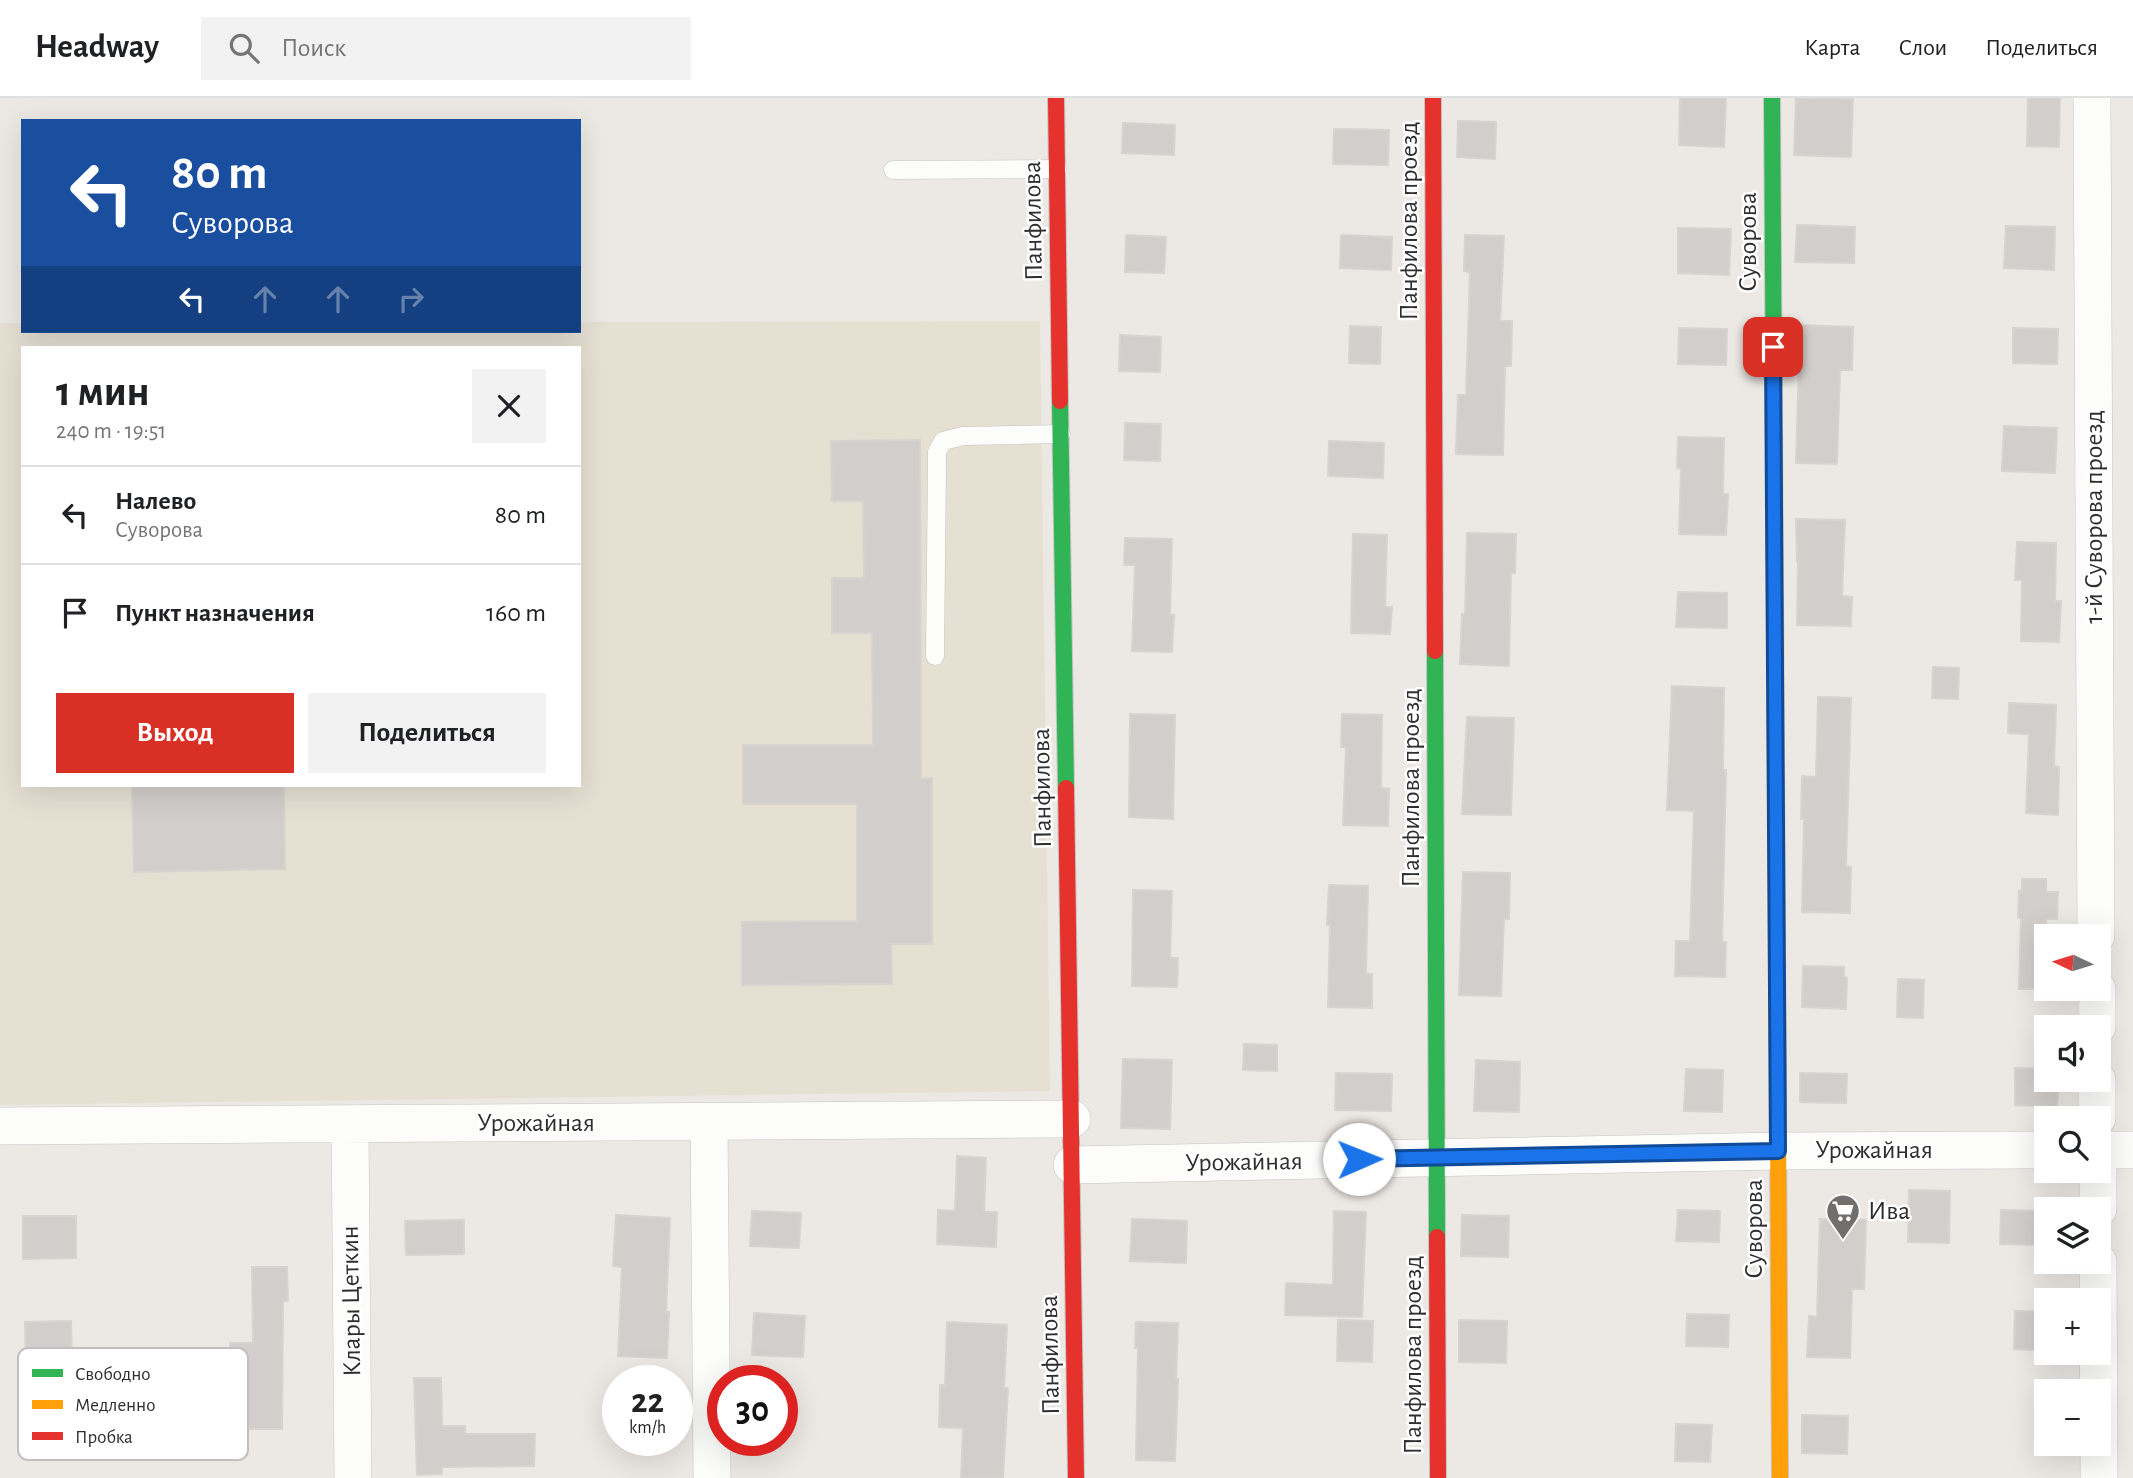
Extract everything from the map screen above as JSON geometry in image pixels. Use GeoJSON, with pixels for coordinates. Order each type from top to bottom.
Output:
{"type":"FeatureCollection","features":[{"type":"Feature","properties":{"kind":"street","name":"Панфилова"},"geometry":{"type":"LineString","coordinates":[[1056,98],[1076,1478]]}},
{"type":"Feature","properties":{"kind":"street","name":"Панфилова проезд"},"geometry":{"type":"LineString","coordinates":[[1433,98],[1438,1478]]}},
{"type":"Feature","properties":{"kind":"street","name":"Суворова"},"geometry":{"type":"LineString","coordinates":[[1772,98],[1780,1478]]}},
{"type":"Feature","properties":{"kind":"street","name":"1-й Суворова проезд"},"geometry":{"type":"LineString","coordinates":[[2092,98],[2096,924]]}},
{"type":"Feature","properties":{"kind":"street","name":"Урожайная"},"geometry":{"type":"LineString","coordinates":[[0,1126],[1072,1119]]}},
{"type":"Feature","properties":{"kind":"street"},"geometry":{"type":"LineString","coordinates":[[709,1122],[712,1478]]}},
{"type":"Feature","properties":{"kind":"street","name":"Клары Цеткин"},"geometry":{"type":"LineString","coordinates":[[349,1124],[354,1478]]}},
{"type":"Feature","properties":{"kind":"street","name":"Урожайная"},"geometry":{"type":"LineString","coordinates":[[1072,1165],[1778,1151],[2034,1150]]}},
{"type":"Feature","properties":{"kind":"street"},"geometry":{"type":"LineString","coordinates":[[2111,1150],[2133,1150]]}},
{"type":"Feature","properties":{"kind":"street"},"geometry":{"type":"LineString","coordinates":[[2098,1274],[2099,1478]]}},
{"type":"Feature","properties":{"kind":"lane"},"geometry":{"type":"LineString","coordinates":[[893,170],[1057,169]]}},
{"type":"Feature","properties":{"kind":"lane"},"geometry":{"type":"LineString","coordinates":[[934,656],[937,452],[943,441],[963,436],[1061,434]]}},
{"type":"Feature","properties":{"kind":"shaded area"},"geometry":{"type":"Polygon","coordinates":[[[1040,321],[1050,1091],[0,1105],[0,323],[21,323],[21,333],[581,333],[581,322],[1040,321]]]}},
{"type":"Feature","properties":{"kind":"building"},"geometry":{"type":"Polygon","coordinates":[[[1680,98],[1726,98],[1724,147],[1679,145],[1680,98]]]}},
{"type":"Feature","properties":{"kind":"building"},"geometry":{"type":"Polygon","coordinates":[[[1796,98],[1853,99],[1851,157],[1794,155],[1796,98]]]}},
{"type":"Feature","properties":{"kind":"building"},"geometry":{"type":"Polygon","coordinates":[[[2028,98],[2060,98],[2059,147],[2027,146],[2028,98]]]}},
{"type":"Feature","properties":{"kind":"building"},"geometry":{"type":"Polygon","coordinates":[[[1458,121],[1496,122],[1495,159],[1457,157],[1458,121]]]}},
{"type":"Feature","properties":{"kind":"building"},"geometry":{"type":"Polygon","coordinates":[[[1123,123],[1175,125],[1174,155],[1122,153],[1123,123]]]}},
{"type":"Feature","properties":{"kind":"building"},"geometry":{"type":"Polygon","coordinates":[[[1334,129],[1389,130],[1388,165],[1333,164],[1334,129]]]}},
{"type":"Feature","properties":{"kind":"building"},"geometry":{"type":"Polygon","coordinates":[[[1797,225],[1855,227],[1854,263],[1795,262],[1797,225]]]}},
{"type":"Feature","properties":{"kind":"building"},"geometry":{"type":"Polygon","coordinates":[[[2006,226],[2055,227],[2054,270],[2004,268],[2006,226]]]}},
{"type":"Feature","properties":{"kind":"building"},"geometry":{"type":"Polygon","coordinates":[[[1678,228],[1731,229],[1729,275],[1678,273],[1678,228]]]}},
{"type":"Feature","properties":{"kind":"building"},"geometry":{"type":"Polygon","coordinates":[[[1126,235],[1166,237],[1164,273],[1125,272],[1126,235]]]}},
{"type":"Feature","properties":{"kind":"building"},"geometry":{"type":"Polygon","coordinates":[[[1341,235],[1392,237],[1391,270],[1340,268],[1341,235]]]}},
{"type":"Feature","properties":{"kind":"building"},"geometry":{"type":"Polygon","coordinates":[[[1465,235],[1504,236],[1500,321],[1512,321],[1511,366],[1505,366],[1503,455],[1456,454],[1458,395],[1466,395],[1470,272],[1464,271],[1465,235]]]}},
{"type":"Feature","properties":{"kind":"building"},"geometry":{"type":"Polygon","coordinates":[[[1800,325],[1853,327],[1852,370],[1840,370],[1837,464],[1796,463],[1800,325]]]}},
{"type":"Feature","properties":{"kind":"building"},"geometry":{"type":"Polygon","coordinates":[[[1350,326],[1381,327],[1380,364],[1349,363],[1350,326]]]}},
{"type":"Feature","properties":{"kind":"building"},"geometry":{"type":"Polygon","coordinates":[[[1679,328],[1727,329],[1726,365],[1678,364],[1679,328]]]}},
{"type":"Feature","properties":{"kind":"building"},"geometry":{"type":"Polygon","coordinates":[[[2013,328],[2058,329],[2057,364],[2013,363],[2013,328]]]}},
{"type":"Feature","properties":{"kind":"building"},"geometry":{"type":"Polygon","coordinates":[[[1120,335],[1161,337],[1160,372],[1119,371],[1120,335]]]}},
{"type":"Feature","properties":{"kind":"building"},"geometry":{"type":"Polygon","coordinates":[[[1125,423],[1161,424],[1160,461],[1124,460],[1125,423]]]}},
{"type":"Feature","properties":{"kind":"building"},"geometry":{"type":"Polygon","coordinates":[[[2004,426],[2057,428],[2055,473],[2002,471],[2004,426]]]}},
{"type":"Feature","properties":{"kind":"building"},"geometry":{"type":"Polygon","coordinates":[[[1678,437],[1724,438],[1723,494],[1728,494],[1726,535],[1679,534],[1681,468],[1677,468],[1678,437]]]}},
{"type":"Feature","properties":{"kind":"building"},"geometry":{"type":"Polygon","coordinates":[[[920,440],[921,779],[932,778],[932,944],[891,944],[892,984],[742,985],[742,922],[857,921],[857,804],[743,804],[743,745],[873,745],[872,633],[832,633],[832,578],[864,578],[863,501],[832,501],[831,441],[920,440]]]}},
{"type":"Feature","properties":{"kind":"building"},"geometry":{"type":"Polygon","coordinates":[[[1329,441],[1384,443],[1383,478],[1328,476],[1329,441]]]}},
{"type":"Feature","properties":{"kind":"building"},"geometry":{"type":"Polygon","coordinates":[[[1796,519],[1845,520],[1842,596],[1852,597],[1851,626],[1797,625],[1796,519]]]}},
{"type":"Feature","properties":{"kind":"building"},"geometry":{"type":"Polygon","coordinates":[[[1467,533],[1516,534],[1515,573],[1511,573],[1509,666],[1460,664],[1462,614],[1465,614],[1467,533]]]}},
{"type":"Feature","properties":{"kind":"building"},"geometry":{"type":"Polygon","coordinates":[[[1353,534],[1387,535],[1385,607],[1392,607],[1390,634],[1351,633],[1353,534]]]}},
{"type":"Feature","properties":{"kind":"building"},"geometry":{"type":"Polygon","coordinates":[[[1125,538],[1172,539],[1172,652],[1132,651],[1135,565],[1124,565],[1125,538]]]}},
{"type":"Feature","properties":{"kind":"building"},"geometry":{"type":"Polygon","coordinates":[[[2017,542],[2056,543],[2055,601],[2061,601],[2059,642],[2021,641],[2022,580],[2015,580],[2017,542]]]}},
{"type":"Feature","properties":{"kind":"building"},"geometry":{"type":"Polygon","coordinates":[[[1678,592],[1727,593],[1727,628],[1676,627],[1678,592]]]}},
{"type":"Feature","properties":{"kind":"building"},"geometry":{"type":"Polygon","coordinates":[[[1933,667],[1959,668],[1958,699],[1932,698],[1933,667]]]}},
{"type":"Feature","properties":{"kind":"building"},"geometry":{"type":"Polygon","coordinates":[[[1672,686],[1724,688],[1723,770],[1726,770],[1722,942],[1726,942],[1725,977],[1675,976],[1676,941],[1690,941],[1694,811],[1667,810],[1672,686]]]}},
{"type":"Feature","properties":{"kind":"building"},"geometry":{"type":"Polygon","coordinates":[[[1818,697],[1851,698],[1846,866],[1851,867],[1850,913],[1802,912],[1802,776],[1816,777],[1818,697]]]}},
{"type":"Feature","properties":{"kind":"building"},"geometry":{"type":"Polygon","coordinates":[[[2009,703],[2056,705],[2054,766],[2059,767],[2058,815],[2026,813],[2029,734],[2008,733],[2009,703]]]}},
{"type":"Feature","properties":{"kind":"building"},"geometry":{"type":"Polygon","coordinates":[[[1130,714],[1175,715],[1173,819],[1129,817],[1130,714]]]}},
{"type":"Feature","properties":{"kind":"building"},"geometry":{"type":"Polygon","coordinates":[[[1342,714],[1382,715],[1381,788],[1389,789],[1388,826],[1343,825],[1346,747],[1341,747],[1342,714]]]}},
{"type":"Feature","properties":{"kind":"building"},"geometry":{"type":"Polygon","coordinates":[[[1467,717],[1514,718],[1511,815],[1462,814],[1467,717]]]}},
{"type":"Feature","properties":{"kind":"building"},"geometry":{"type":"Polygon","coordinates":[[[132,787],[284,787],[285,869],[134,872],[132,787]]]}},
{"type":"Feature","properties":{"kind":"building"},"geometry":{"type":"Polygon","coordinates":[[[1463,872],[1510,873],[1509,919],[1504,919],[1501,996],[1459,995],[1463,872]]]}},
{"type":"Feature","properties":{"kind":"building"},"geometry":{"type":"Polygon","coordinates":[[[2022,879],[2046,879],[2046,892],[2058,892],[2057,919],[2046,919],[2046,924],[2034,924],[2034,989],[2019,989],[2021,918],[2018,918],[2019,891],[2022,891],[2022,879]]]}},
{"type":"Feature","properties":{"kind":"building"},"geometry":{"type":"Polygon","coordinates":[[[1329,885],[1368,886],[1366,974],[1372,974],[1372,1008],[1328,1007],[1329,885]]]}},
{"type":"Feature","properties":{"kind":"building"},"geometry":{"type":"Polygon","coordinates":[[[1133,890],[1172,891],[1170,958],[1178,958],[1177,987],[1132,986],[1133,890]]]}},
{"type":"Feature","properties":{"kind":"building"},"geometry":{"type":"Polygon","coordinates":[[[1803,966],[1844,967],[1844,977],[1847,978],[1846,1009],[1802,1007],[1803,966]]]}},
{"type":"Feature","properties":{"kind":"building"},"geometry":{"type":"Polygon","coordinates":[[[1898,979],[1924,980],[1923,1018],[1897,1017],[1898,979]]]}},
{"type":"Feature","properties":{"kind":"building"},"geometry":{"type":"Polygon","coordinates":[[[1244,1044],[1277,1045],[1277,1071],[1243,1070],[1244,1044]]]}},
{"type":"Feature","properties":{"kind":"building"},"geometry":{"type":"Polygon","coordinates":[[[1123,1059],[1172,1060],[1170,1129],[1121,1128],[1123,1059]]]}},
{"type":"Feature","properties":{"kind":"building"},"geometry":{"type":"Polygon","coordinates":[[[1476,1060],[1520,1062],[1519,1112],[1474,1111],[1476,1060]]]}},
{"type":"Feature","properties":{"kind":"building"},"geometry":{"type":"Polygon","coordinates":[[[2015,1068],[2034,1069],[2034,1092],[2058,1092],[2057,1106],[2015,1105],[2015,1068]]]}},
{"type":"Feature","properties":{"kind":"building"},"geometry":{"type":"Polygon","coordinates":[[[1686,1069],[1723,1070],[1722,1112],[1684,1111],[1686,1069]]]}},
{"type":"Feature","properties":{"kind":"building"},"geometry":{"type":"Polygon","coordinates":[[[1336,1073],[1392,1074],[1391,1111],[1335,1110],[1336,1073]]]}},
{"type":"Feature","properties":{"kind":"building"},"geometry":{"type":"Polygon","coordinates":[[[1800,1073],[1847,1074],[1846,1103],[1800,1102],[1800,1073]]]}},
{"type":"Feature","properties":{"kind":"building"},"geometry":{"type":"Polygon","coordinates":[[[957,1156],[986,1158],[984,1212],[997,1212],[996,1247],[937,1244],[938,1210],[955,1211],[957,1156]]]}},
{"type":"Feature","properties":{"kind":"building"},"geometry":{"type":"Polygon","coordinates":[[[1909,1190],[1950,1191],[1949,1243],[1908,1242],[1909,1190]]]}},
{"type":"Feature","properties":{"kind":"building"},"geometry":{"type":"Polygon","coordinates":[[[1678,1210],[1720,1211],[1719,1242],[1676,1241],[1678,1210]]]}},
{"type":"Feature","properties":{"kind":"building"},"geometry":{"type":"Polygon","coordinates":[[[2001,1210],[2034,1211],[2034,1245],[2000,1244],[2001,1210]]]}},
{"type":"Feature","properties":{"kind":"building"},"geometry":{"type":"Polygon","coordinates":[[[752,1211],[801,1213],[799,1248],[750,1246],[752,1211]]]}},
{"type":"Feature","properties":{"kind":"building"},"geometry":{"type":"Polygon","coordinates":[[[1334,1211],[1366,1212],[1362,1317],[1285,1315],[1286,1283],[1333,1285],[1334,1211]]]}},
{"type":"Feature","properties":{"kind":"building"},"geometry":{"type":"Polygon","coordinates":[[[616,1215],[670,1218],[667,1358],[618,1356],[622,1267],[613,1266],[616,1215]]]}},
{"type":"Feature","properties":{"kind":"building"},"geometry":{"type":"Polygon","coordinates":[[[1462,1215],[1509,1216],[1508,1257],[1461,1256],[1462,1215]]]}},
{"type":"Feature","properties":{"kind":"building"},"geometry":{"type":"Polygon","coordinates":[[[23,1216],[76,1216],[76,1258],[23,1259],[23,1216]]]}},
{"type":"Feature","properties":{"kind":"building"},"geometry":{"type":"Polygon","coordinates":[[[1132,1219],[1187,1221],[1186,1263],[1130,1261],[1132,1219]]]}},
{"type":"Feature","properties":{"kind":"building"},"geometry":{"type":"Polygon","coordinates":[[[1820,1219],[1866,1220],[1864,1289],[1852,1289],[1850,1358],[1807,1357],[1809,1316],[1817,1317],[1820,1219]]]}},
{"type":"Feature","properties":{"kind":"building"},"geometry":{"type":"Polygon","coordinates":[[[464,1220],[464,1254],[406,1255],[405,1221],[464,1220]]]}},
{"type":"Feature","properties":{"kind":"building"},"geometry":{"type":"Polygon","coordinates":[[[252,1267],[287,1267],[288,1301],[283,1301],[282,1429],[248,1429],[248,1348],[230,1348],[230,1343],[253,1343],[252,1267]]]}},
{"type":"Feature","properties":{"kind":"building"},"geometry":{"type":"Polygon","coordinates":[[[2015,1311],[2034,1312],[2034,1350],[2014,1349],[2015,1311]]]}},
{"type":"Feature","properties":{"kind":"building"},"geometry":{"type":"Polygon","coordinates":[[[754,1313],[805,1316],[803,1357],[752,1355],[754,1313]]]}},
{"type":"Feature","properties":{"kind":"building"},"geometry":{"type":"Polygon","coordinates":[[[1687,1314],[1729,1315],[1728,1347],[1686,1346],[1687,1314]]]}},
{"type":"Feature","properties":{"kind":"building"},"geometry":{"type":"Polygon","coordinates":[[[1338,1320],[1373,1321],[1372,1362],[1337,1361],[1338,1320]]]}},
{"type":"Feature","properties":{"kind":"building"},"geometry":{"type":"Polygon","coordinates":[[[1459,1320],[1507,1321],[1506,1363],[1459,1362],[1459,1320]]]}},
{"type":"Feature","properties":{"kind":"building"},"geometry":{"type":"Polygon","coordinates":[[[71,1321],[72,1348],[26,1348],[25,1322],[71,1321]]]}},
{"type":"Feature","properties":{"kind":"building"},"geometry":{"type":"Polygon","coordinates":[[[947,1322],[1007,1325],[1004,1388],[1008,1388],[1003,1478],[961,1478],[963,1428],[939,1427],[940,1385],[945,1385],[947,1322]]]}},
{"type":"Feature","properties":{"kind":"building"},"geometry":{"type":"Polygon","coordinates":[[[1136,1322],[1178,1323],[1175,1461],[1136,1460],[1136,1322]]]}},
{"type":"Feature","properties":{"kind":"building"},"geometry":{"type":"Polygon","coordinates":[[[414,1378],[441,1378],[442,1426],[465,1426],[465,1434],[535,1434],[534,1466],[442,1467],[442,1474],[417,1475],[414,1378]]]}},
{"type":"Feature","properties":{"kind":"building"},"geometry":{"type":"Polygon","coordinates":[[[1802,1415],[1848,1416],[1847,1454],[1802,1453],[1802,1415]]]}},
{"type":"Feature","properties":{"kind":"building"},"geometry":{"type":"Polygon","coordinates":[[[1676,1424],[1712,1425],[1710,1462],[1675,1461],[1676,1424]]]}},
{"type":"Feature","properties":{"kind":"traffic: fast"},"geometry":{"type":"LineString","coordinates":[[1772,98],[1775,587]]}},
{"type":"Feature","properties":{"kind":"traffic: fast"},"geometry":{"type":"LineString","coordinates":[[1060,401],[1066,788]]}},
{"type":"Feature","properties":{"kind":"traffic: fast"},"geometry":{"type":"LineString","coordinates":[[1435,651],[1437,1237]]}},
{"type":"Feature","properties":{"kind":"traffic: slow"},"geometry":{"type":"LineString","coordinates":[[1777,949],[1780,1478]]}},
{"type":"Feature","properties":{"kind":"traffic: jam"},"geometry":{"type":"LineString","coordinates":[[1056,98],[1060,401]]}},
{"type":"Feature","properties":{"kind":"traffic: jam"},"geometry":{"type":"LineString","coordinates":[[1433,98],[1435,651]]}},
{"type":"Feature","properties":{"kind":"traffic: jam"},"geometry":{"type":"LineString","coordinates":[[1775,587],[1777,949]]}},
{"type":"Feature","properties":{"kind":"traffic: jam"},"geometry":{"type":"LineString","coordinates":[[1066,788],[1076,1478]]}},
{"type":"Feature","properties":{"kind":"traffic: jam"},"geometry":{"type":"LineString","coordinates":[[1437,1237],[1438,1478]]}},
{"type":"Feature","properties":{"kind":"place","name":"Ива"},"geometry":{"type":"Point","coordinates":[1843,1241]}},
{"type":"Feature","properties":{"kind":"route"},"geometry":{"type":"LineString","coordinates":[[1359,1159],[1778,1151],[1773,347]]}}]}
